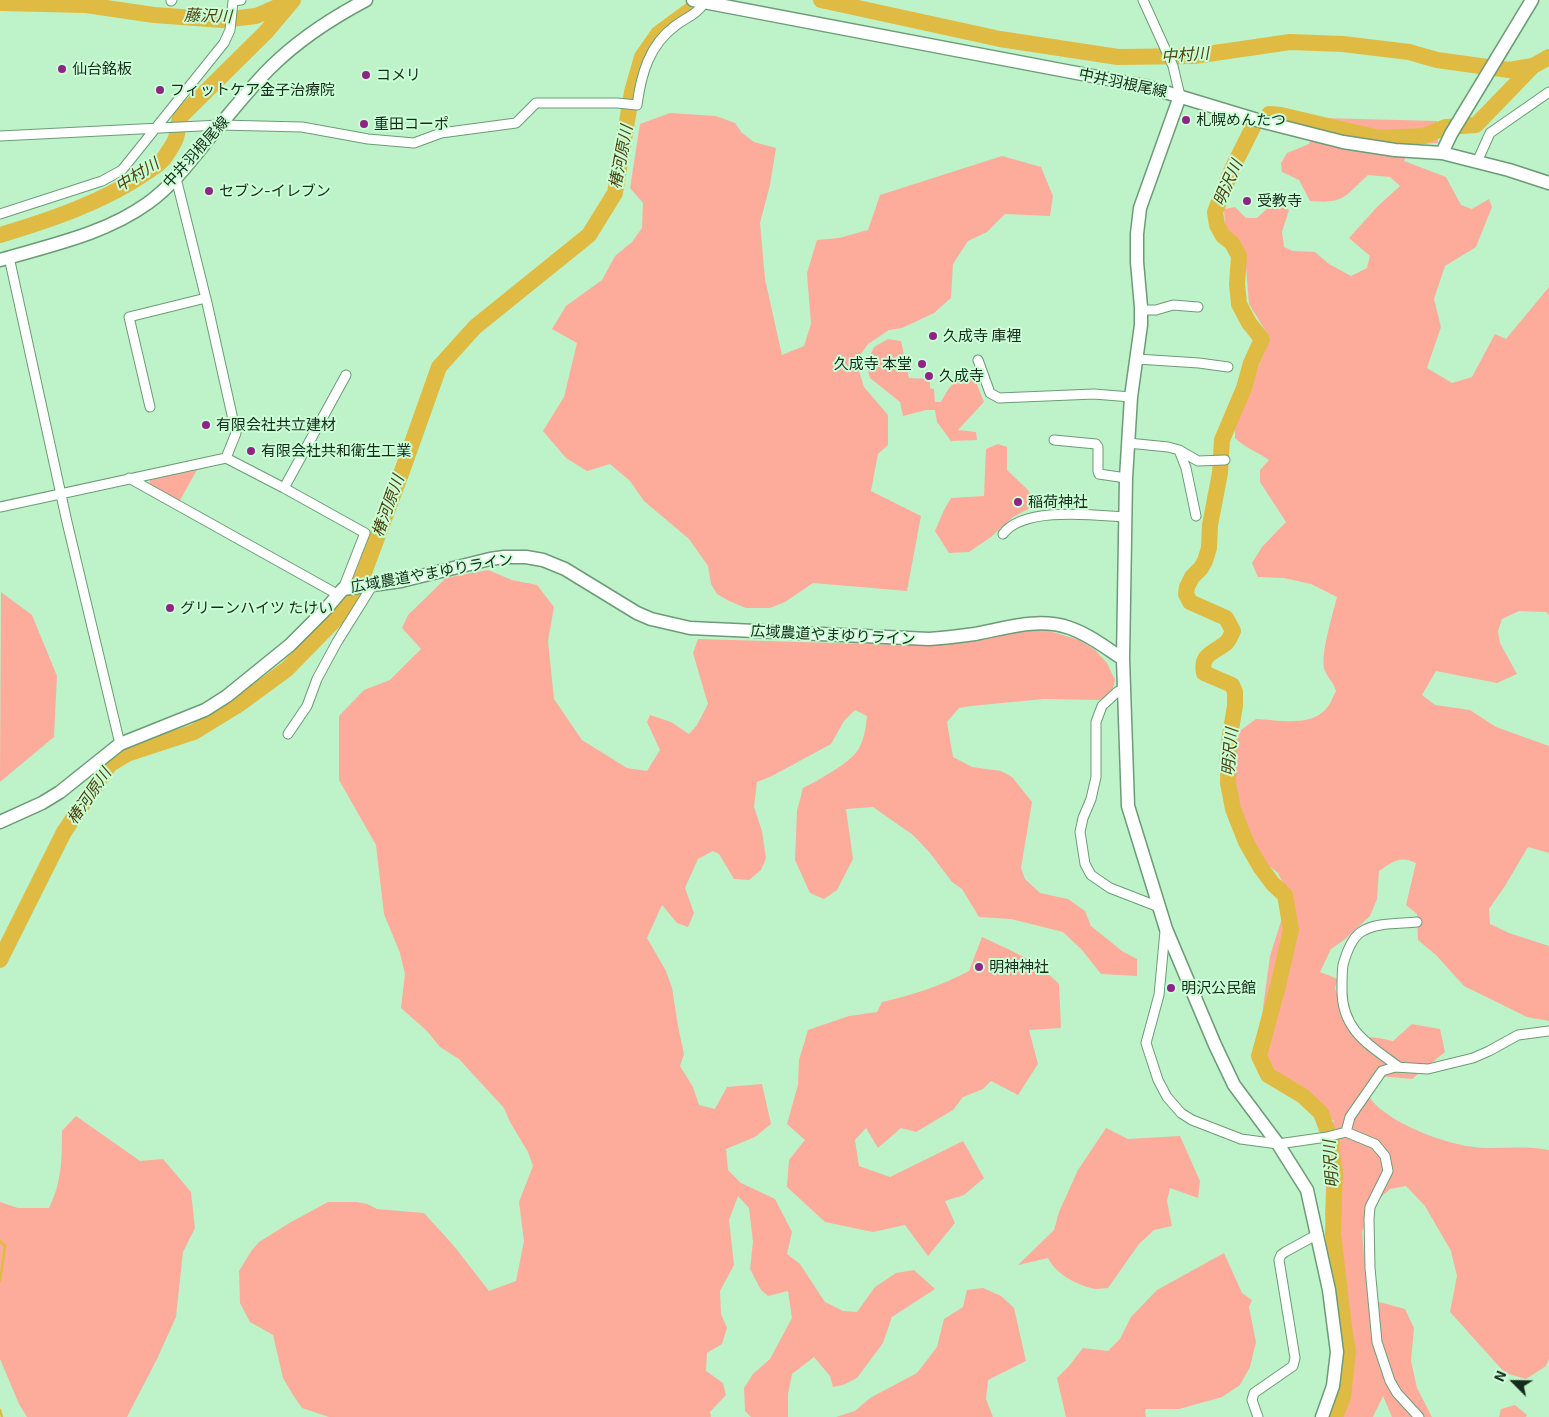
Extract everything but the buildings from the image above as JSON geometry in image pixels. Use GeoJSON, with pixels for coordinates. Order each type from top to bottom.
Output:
{"type":"FeatureCollection","features":[{"type":"Feature","properties":{"kind":"street","name":"中井羽根尾線"},"geometry":{"type":"LineString","coordinates":[[4,258],[84,235],[115,223],[148,202],[176,178],[220,124],[271,68],[304,39],[366,0]]}},
{"type":"Feature","properties":{"kind":"street"},"geometry":{"type":"LineString","coordinates":[[1143,0],[1173,66],[1180,96],[1140,208],[1137,234],[1141,310],[1137,359],[1131,397],[1126,478],[1123,659],[1128,806],[1166,929],[1215,1045],[1234,1085],[1278,1144],[1307,1190],[1329,1290],[1337,1352],[1333,1386],[1322,1417]]}},
{"type":"Feature","properties":{"kind":"street"},"geometry":{"type":"LineString","coordinates":[[1442,153],[1532,0]]}},
{"type":"Feature","properties":{"kind":"street"},"geometry":{"type":"LineString","coordinates":[[0,214],[102,181],[122,170],[158,128],[224,43],[230,30],[237,1]]}},
{"type":"Feature","properties":{"kind":"street","name":"中井羽根尾線"},"geometry":{"type":"LineString","coordinates":[[699,1],[1146,86],[1264,122],[1343,142],[1396,150],[1442,153],[1549,183]]}},
{"type":"Feature","properties":{"kind":"street"},"geometry":{"type":"LineString","coordinates":[[0,136],[220,124],[302,128],[368,139],[414,143],[441,133],[516,123],[536,103],[617,103],[637,105],[640,84],[647,61],[654,48],[674,27],[698,13],[699,1]]}},
{"type":"Feature","properties":{"kind":"street"},"geometry":{"type":"LineString","coordinates":[[1477,162],[1490,133],[1549,92]]}},
{"type":"Feature","properties":{"kind":"street"},"geometry":{"type":"LineString","coordinates":[[176,178],[206,298],[236,433],[226,458]]}},
{"type":"Feature","properties":{"kind":"street"},"geometry":{"type":"LineString","coordinates":[[4,258],[120,744]]}},
{"type":"Feature","properties":{"kind":"street"},"geometry":{"type":"LineString","coordinates":[[150,407],[129,317],[206,298]]}},
{"type":"Feature","properties":{"kind":"street"},"geometry":{"type":"LineString","coordinates":[[1141,310],[1156,310],[1174,305],[1198,308]]}},
{"type":"Feature","properties":{"kind":"street"},"geometry":{"type":"LineString","coordinates":[[1137,359],[1213,364],[1228,367]]}},
{"type":"Feature","properties":{"kind":"street"},"geometry":{"type":"LineString","coordinates":[[978,360],[990,393],[999,398],[1094,394],[1131,397]]}},
{"type":"Feature","properties":{"kind":"street"},"geometry":{"type":"LineString","coordinates":[[284,488],[346,376]]}},
{"type":"Feature","properties":{"kind":"street"},"geometry":{"type":"LineString","coordinates":[[1054,440],[1096,444],[1098,447],[1099,474],[1126,478]]}},
{"type":"Feature","properties":{"kind":"street"},"geometry":{"type":"LineString","coordinates":[[1128,443],[1168,447],[1179,450],[1198,461],[1225,460]]}},
{"type":"Feature","properties":{"kind":"street"},"geometry":{"type":"LineString","coordinates":[[1179,450],[1186,468],[1196,516]]}},
{"type":"Feature","properties":{"kind":"street"},"geometry":{"type":"LineString","coordinates":[[0,507],[129,478],[226,458],[365,533],[340,591],[129,478]]}},
{"type":"Feature","properties":{"kind":"street"},"geometry":{"type":"LineString","coordinates":[[1003,534],[1008,527],[1034,516],[1087,514],[1126,517]]}},
{"type":"Feature","properties":{"kind":"street","name":"広域農道やまゆりライン"},"geometry":{"type":"LineString","coordinates":[[0,822],[42,803],[60,792],[120,744],[206,710],[227,696],[290,645],[326,609],[340,591],[401,581],[490,559],[526,557],[543,560],[565,570],[637,613],[651,619],[690,628],[929,639],[966,635],[1033,622],[1054,624],[1087,635],[1123,659]]}},
{"type":"Feature","properties":{"kind":"street"},"geometry":{"type":"LineString","coordinates":[[288,734],[307,706],[317,679],[368,586]]}},
{"type":"Feature","properties":{"kind":"street"},"geometry":{"type":"LineString","coordinates":[[1125,688],[1117,692],[1102,706],[1096,722],[1096,777],[1080,832],[1085,864],[1091,875],[1110,888],[1159,907]]}},
{"type":"Feature","properties":{"kind":"street"},"geometry":{"type":"LineString","coordinates":[[1399,1067],[1362,1038],[1350,1023],[1343,1007],[1342,969],[1352,943],[1361,932],[1377,926],[1417,922]]}},
{"type":"Feature","properties":{"kind":"street"},"geometry":{"type":"LineString","coordinates":[[1166,929],[1159,995],[1146,1043],[1158,1080],[1167,1097],[1180,1113],[1199,1123],[1241,1139],[1278,1144],[1327,1137],[1346,1132],[1375,1144],[1385,1156],[1388,1171],[1370,1207],[1369,1219],[1370,1268],[1377,1342],[1390,1381],[1397,1393],[1420,1417]]}},
{"type":"Feature","properties":{"kind":"street"},"geometry":{"type":"LineString","coordinates":[[1346,1132],[1350,1117],[1382,1071],[1395,1067],[1428,1069],[1473,1058],[1518,1035],[1549,1031]]}},
{"type":"Feature","properties":{"kind":"street"},"geometry":{"type":"LineString","coordinates":[[1258,1417],[1252,1400],[1254,1393],[1293,1366],[1295,1358],[1279,1260],[1285,1252],[1318,1234]]}},
{"type":"Feature","properties":{"kind":"shaded area"},"geometry":{"type":"Polygon","coordinates":[[[670,113],[716,116],[735,123],[742,133],[754,142],[776,148],[770,185],[760,223],[765,279],[782,355],[804,346],[811,324],[807,273],[817,240],[839,238],[868,230],[880,195],[1002,156],[1041,167],[1053,196],[1050,216],[1005,214],[987,232],[968,241],[953,264],[951,298],[934,313],[902,328],[889,330],[868,344],[856,361],[864,387],[888,415],[888,445],[878,454],[871,491],[921,516],[907,591],[813,583],[785,602],[770,608],[746,608],[729,601],[717,594],[711,584],[708,566],[689,539],[644,501],[630,481],[610,464],[587,471],[566,458],[543,431],[564,397],[577,343],[552,329],[566,306],[602,280],[615,256],[632,242],[642,228],[643,203],[630,188],[640,124],[670,113]]]}},
{"type":"Feature","properties":{"kind":"shaded area"},"geometry":{"type":"Polygon","coordinates":[[[1321,118],[1437,121],[1438,143],[1411,144],[1404,161],[1446,177],[1461,205],[1472,209],[1489,199],[1492,207],[1476,247],[1445,266],[1434,299],[1441,327],[1427,368],[1452,383],[1472,377],[1495,334],[1506,339],[1549,287],[1549,615],[1546,612],[1519,611],[1502,619],[1498,631],[1500,643],[1517,674],[1497,683],[1436,671],[1422,695],[1435,705],[1470,710],[1496,727],[1549,746],[1549,853],[1528,847],[1489,909],[1490,924],[1509,933],[1549,946],[1549,1021],[1527,1017],[1464,986],[1436,955],[1418,940],[1417,914],[1406,905],[1416,863],[1410,861],[1396,861],[1379,871],[1377,899],[1370,916],[1344,940],[1331,949],[1320,972],[1338,979],[1335,988],[1352,1036],[1393,1041],[1412,1024],[1440,1029],[1445,1052],[1412,1079],[1379,1076],[1364,1087],[1373,1101],[1384,1112],[1411,1128],[1459,1144],[1487,1148],[1549,1150],[1549,1359],[1546,1366],[1526,1379],[1505,1373],[1450,1312],[1457,1276],[1451,1251],[1425,1206],[1406,1186],[1390,1189],[1370,1207],[1362,1232],[1368,1299],[1405,1309],[1414,1328],[1411,1361],[1417,1388],[1432,1417],[1392,1417],[1383,1396],[1373,1417],[1329,1417],[1338,1393],[1342,1355],[1334,1270],[1325,1215],[1324,1146],[1334,1121],[1269,1065],[1260,1030],[1270,956],[1289,896],[1278,873],[1243,846],[1226,807],[1219,755],[1241,730],[1256,719],[1293,721],[1311,718],[1319,715],[1326,709],[1336,691],[1325,671],[1324,656],[1337,597],[1311,584],[1284,578],[1258,577],[1252,563],[1262,547],[1286,522],[1260,482],[1260,470],[1269,460],[1243,445],[1235,438],[1235,425],[1270,338],[1249,304],[1245,255],[1225,225],[1224,209],[1235,207],[1246,218],[1257,218],[1274,202],[1289,210],[1282,232],[1284,247],[1293,251],[1315,252],[1329,264],[1351,276],[1367,268],[1370,256],[1349,238],[1378,206],[1400,186],[1390,177],[1368,175],[1348,194],[1337,200],[1310,201],[1299,180],[1282,172],[1281,163],[1287,153],[1309,144],[1321,118]]]}},
{"type":"Feature","properties":{"kind":"shaded area"},"geometry":{"type":"Polygon","coordinates":[[[888,339],[901,341],[909,378],[930,379],[930,388],[934,389],[935,402],[941,402],[950,387],[957,381],[974,377],[984,402],[958,430],[976,432],[977,440],[951,441],[937,422],[935,410],[926,410],[903,416],[900,402],[870,378],[866,364],[874,347],[888,339]]]}},
{"type":"Feature","properties":{"kind":"shaded area"},"geometry":{"type":"Polygon","coordinates":[[[998,444],[1007,447],[1007,470],[1028,490],[1032,498],[1030,508],[1013,517],[991,537],[969,552],[949,553],[935,531],[944,510],[951,498],[984,496],[986,449],[998,444]]]}},
{"type":"Feature","properties":{"kind":"shaded area"},"geometry":{"type":"Polygon","coordinates":[[[197,470],[179,502],[150,486],[150,479],[197,470]]]}},
{"type":"Feature","properties":{"kind":"shaded area"},"geometry":{"type":"Polygon","coordinates":[[[488,570],[512,580],[537,585],[554,607],[548,641],[554,699],[582,740],[627,768],[647,771],[660,750],[647,722],[650,715],[671,722],[689,734],[697,725],[708,704],[693,653],[698,639],[903,645],[1043,629],[1079,640],[1095,650],[1107,663],[1115,680],[1112,692],[1100,700],[1044,699],[971,706],[959,708],[947,722],[953,757],[972,767],[1001,771],[1012,777],[1032,802],[1021,868],[1025,879],[1040,893],[1068,899],[1085,911],[1091,926],[1122,951],[1137,959],[1137,976],[1101,974],[1082,950],[1063,932],[1011,919],[979,917],[962,889],[952,882],[930,853],[913,835],[873,807],[846,809],[853,859],[837,890],[824,899],[810,893],[795,860],[797,811],[803,788],[841,766],[858,750],[862,742],[867,716],[855,710],[844,721],[831,744],[772,776],[757,782],[754,807],[762,831],[766,858],[761,870],[749,880],[734,879],[719,854],[713,851],[698,859],[685,888],[694,913],[688,927],[677,923],[662,905],[647,938],[666,971],[672,988],[684,1054],[680,1066],[693,1087],[699,1105],[715,1109],[727,1087],[762,1084],[771,1124],[755,1137],[726,1149],[728,1170],[741,1183],[775,1199],[792,1232],[787,1254],[800,1264],[825,1302],[843,1311],[857,1312],[875,1287],[896,1273],[914,1270],[935,1289],[892,1317],[883,1343],[857,1378],[843,1385],[833,1387],[830,1376],[814,1357],[792,1374],[788,1394],[788,1417],[751,1417],[745,1411],[744,1388],[753,1374],[770,1359],[792,1318],[788,1291],[768,1296],[761,1290],[750,1269],[753,1242],[749,1208],[738,1196],[729,1220],[734,1265],[720,1291],[721,1314],[727,1328],[722,1344],[707,1353],[706,1371],[723,1383],[726,1395],[710,1412],[711,1417],[329,1417],[302,1408],[283,1378],[273,1335],[250,1322],[240,1303],[239,1271],[252,1250],[259,1242],[328,1202],[357,1202],[377,1209],[424,1213],[454,1246],[489,1291],[516,1281],[524,1241],[519,1202],[533,1166],[528,1152],[504,1108],[459,1059],[440,1047],[427,1031],[401,1008],[405,974],[400,953],[384,914],[376,845],[339,780],[339,716],[364,690],[390,680],[421,649],[402,628],[408,615],[446,578],[488,570]]]}},
{"type":"Feature","properties":{"kind":"shaded area"},"geometry":{"type":"Polygon","coordinates":[[[1,592],[32,615],[57,676],[54,737],[0,782],[1,592]]]}},
{"type":"Feature","properties":{"kind":"shaded area"},"geometry":{"type":"Polygon","coordinates":[[[982,937],[1032,962],[1059,984],[1061,1028],[1029,1030],[1038,1064],[1018,1095],[991,1081],[983,1089],[963,1097],[953,1110],[916,1132],[901,1128],[878,1148],[866,1128],[855,1140],[859,1166],[890,1177],[963,1141],[984,1178],[964,1195],[945,1201],[955,1223],[928,1256],[905,1225],[873,1232],[825,1222],[787,1187],[789,1160],[805,1140],[787,1124],[798,1085],[799,1060],[808,1030],[849,1016],[877,1012],[882,1002],[927,990],[969,971],[982,937]]]}},
{"type":"Feature","properties":{"kind":"shaded area"},"geometry":{"type":"Polygon","coordinates":[[[76,1116],[140,1161],[163,1159],[191,1192],[195,1228],[183,1252],[176,1317],[127,1417],[27,1417],[19,1404],[0,1359],[0,1202],[18,1208],[49,1208],[59,1180],[62,1131],[76,1116]]]}},
{"type":"Feature","properties":{"kind":"shaded area"},"geometry":{"type":"Polygon","coordinates":[[[1106,1128],[1128,1139],[1180,1136],[1200,1181],[1198,1198],[1170,1188],[1167,1201],[1172,1226],[1154,1230],[1139,1244],[1108,1288],[1093,1289],[1072,1281],[1060,1273],[1048,1258],[1018,1265],[1054,1230],[1059,1212],[1078,1170],[1106,1128]]]}},
{"type":"Feature","properties":{"kind":"shaded area"},"geometry":{"type":"Polygon","coordinates":[[[1224,1253],[1242,1293],[1252,1300],[1249,1307],[1256,1342],[1250,1367],[1240,1385],[1222,1397],[1179,1409],[1145,1409],[1146,1417],[1066,1417],[1057,1378],[1083,1348],[1108,1351],[1120,1339],[1131,1317],[1157,1290],[1224,1253]]]}},
{"type":"Feature","properties":{"kind":"shaded area"},"geometry":{"type":"Polygon","coordinates":[[[983,1288],[1001,1296],[1014,1308],[1026,1361],[988,1380],[986,1399],[993,1417],[836,1417],[855,1411],[870,1398],[917,1373],[937,1347],[944,1319],[963,1307],[967,1290],[983,1288]]]}},
{"type":"Feature","properties":{"kind":"shaded area"},"geometry":{"type":"Polygon","coordinates":[[[1515,1405],[1527,1415],[1526,1417],[1499,1417],[1501,1409],[1515,1405]]]}},
{"type":"Feature","properties":{"kind":"waterway","name":"中村川"},"geometry":{"type":"LineString","coordinates":[[0,235],[38,223],[95,201],[130,183],[157,165],[165,157],[175,140],[181,116],[266,32],[293,0]]}},
{"type":"Feature","properties":{"kind":"waterway","name":"椿河原川"},"geometry":{"type":"LineString","coordinates":[[0,960],[64,832],[110,764],[127,754],[194,732],[238,705],[287,669],[338,617],[362,578],[439,367],[475,327],[589,235],[615,193],[632,92],[642,57],[658,34],[704,0]]}},
{"type":"Feature","properties":{"kind":"waterway","name":"中村川"},"geometry":{"type":"LineString","coordinates":[[821,0],[1000,39],[1118,57],[1194,56],[1290,42],[1343,44],[1409,52],[1437,60],[1509,70],[1533,66],[1549,57]]}},
{"type":"Feature","properties":{"kind":"waterway","name":"藤沢川"},"geometry":{"type":"LineString","coordinates":[[0,3],[86,5],[154,15],[222,20],[256,16],[291,1]]}},
{"type":"Feature","properties":{"kind":"waterway","name":"明沢川"},"geometry":{"type":"LineString","coordinates":[[1269,114],[1281,115],[1379,138],[1424,136],[1446,127],[1476,125],[1533,66]]}},
{"type":"Feature","properties":{"kind":"waterway","name":"明沢川"},"geometry":{"type":"LineString","coordinates":[[1253,127],[1232,169],[1215,212],[1217,225],[1223,236],[1232,243],[1239,256],[1237,284],[1239,304],[1249,323],[1262,339],[1222,440],[1220,473],[1210,525],[1209,548],[1205,561],[1192,577],[1186,594],[1190,602],[1226,618],[1233,631],[1227,642],[1206,657],[1203,666],[1204,673],[1232,685],[1235,692],[1235,706],[1229,741],[1228,783],[1233,809],[1246,842],[1261,868],[1273,884],[1285,895],[1291,930],[1259,1056],[1268,1075],[1303,1096],[1321,1113],[1332,1143],[1331,1148],[1335,1171],[1333,1233],[1348,1351],[1343,1397],[1335,1417]]}},
{"type":"Feature","properties":{"kind":"waterway","name":"椿河原川"},"geometry":{"type":"LineString","coordinates":[[0,1241],[5,1246],[0,1281]]}},
{"type":"Feature","properties":{"kind":"waterway","name":"椿河原川"},"geometry":{"type":"LineString","coordinates":[[0,1410],[2,1417]]}},
{"type":"Feature","properties":{"kind":"place","name":"仙台銘板"},"geometry":{"type":"Point","coordinates":[62,69]}},
{"type":"Feature","properties":{"kind":"place","name":"コメリ"},"geometry":{"type":"Point","coordinates":[366,75]}},
{"type":"Feature","properties":{"kind":"place","name":"フィットケア金子治療院"},"geometry":{"type":"Point","coordinates":[160,90]}},
{"type":"Feature","properties":{"kind":"place","name":"札幌めんたつ"},"geometry":{"type":"Point","coordinates":[1186,120]}},
{"type":"Feature","properties":{"kind":"place","name":"重田コーポ"},"geometry":{"type":"Point","coordinates":[364,124]}},
{"type":"Feature","properties":{"kind":"place","name":"セブン-イレブン"},"geometry":{"type":"Point","coordinates":[209,191]}},
{"type":"Feature","properties":{"kind":"place","name":"受教寺"},"geometry":{"type":"Point","coordinates":[1247,201]}},
{"type":"Feature","properties":{"kind":"place","name":"久成寺 庫裡"},"geometry":{"type":"Point","coordinates":[933,336]}},
{"type":"Feature","properties":{"kind":"place","name":"久成寺 本堂"},"geometry":{"type":"Point","coordinates":[922,364]}},
{"type":"Feature","properties":{"kind":"place","name":"久成寺"},"geometry":{"type":"Point","coordinates":[929,376]}},
{"type":"Feature","properties":{"kind":"place","name":"有限会社共立建材"},"geometry":{"type":"Point","coordinates":[206,425]}},
{"type":"Feature","properties":{"kind":"place","name":"有限会社共和衛生工業"},"geometry":{"type":"Point","coordinates":[251,451]}},
{"type":"Feature","properties":{"kind":"place","name":"稲荷神社"},"geometry":{"type":"Point","coordinates":[1018,502]}},
{"type":"Feature","properties":{"kind":"place","name":"グリーンハイツ たけい"},"geometry":{"type":"Point","coordinates":[170,608]}},
{"type":"Feature","properties":{"kind":"place","name":"明神神社"},"geometry":{"type":"Point","coordinates":[979,967]}},
{"type":"Feature","properties":{"kind":"place","name":"明沢公民館"},"geometry":{"type":"Point","coordinates":[1171,988]}}]}
